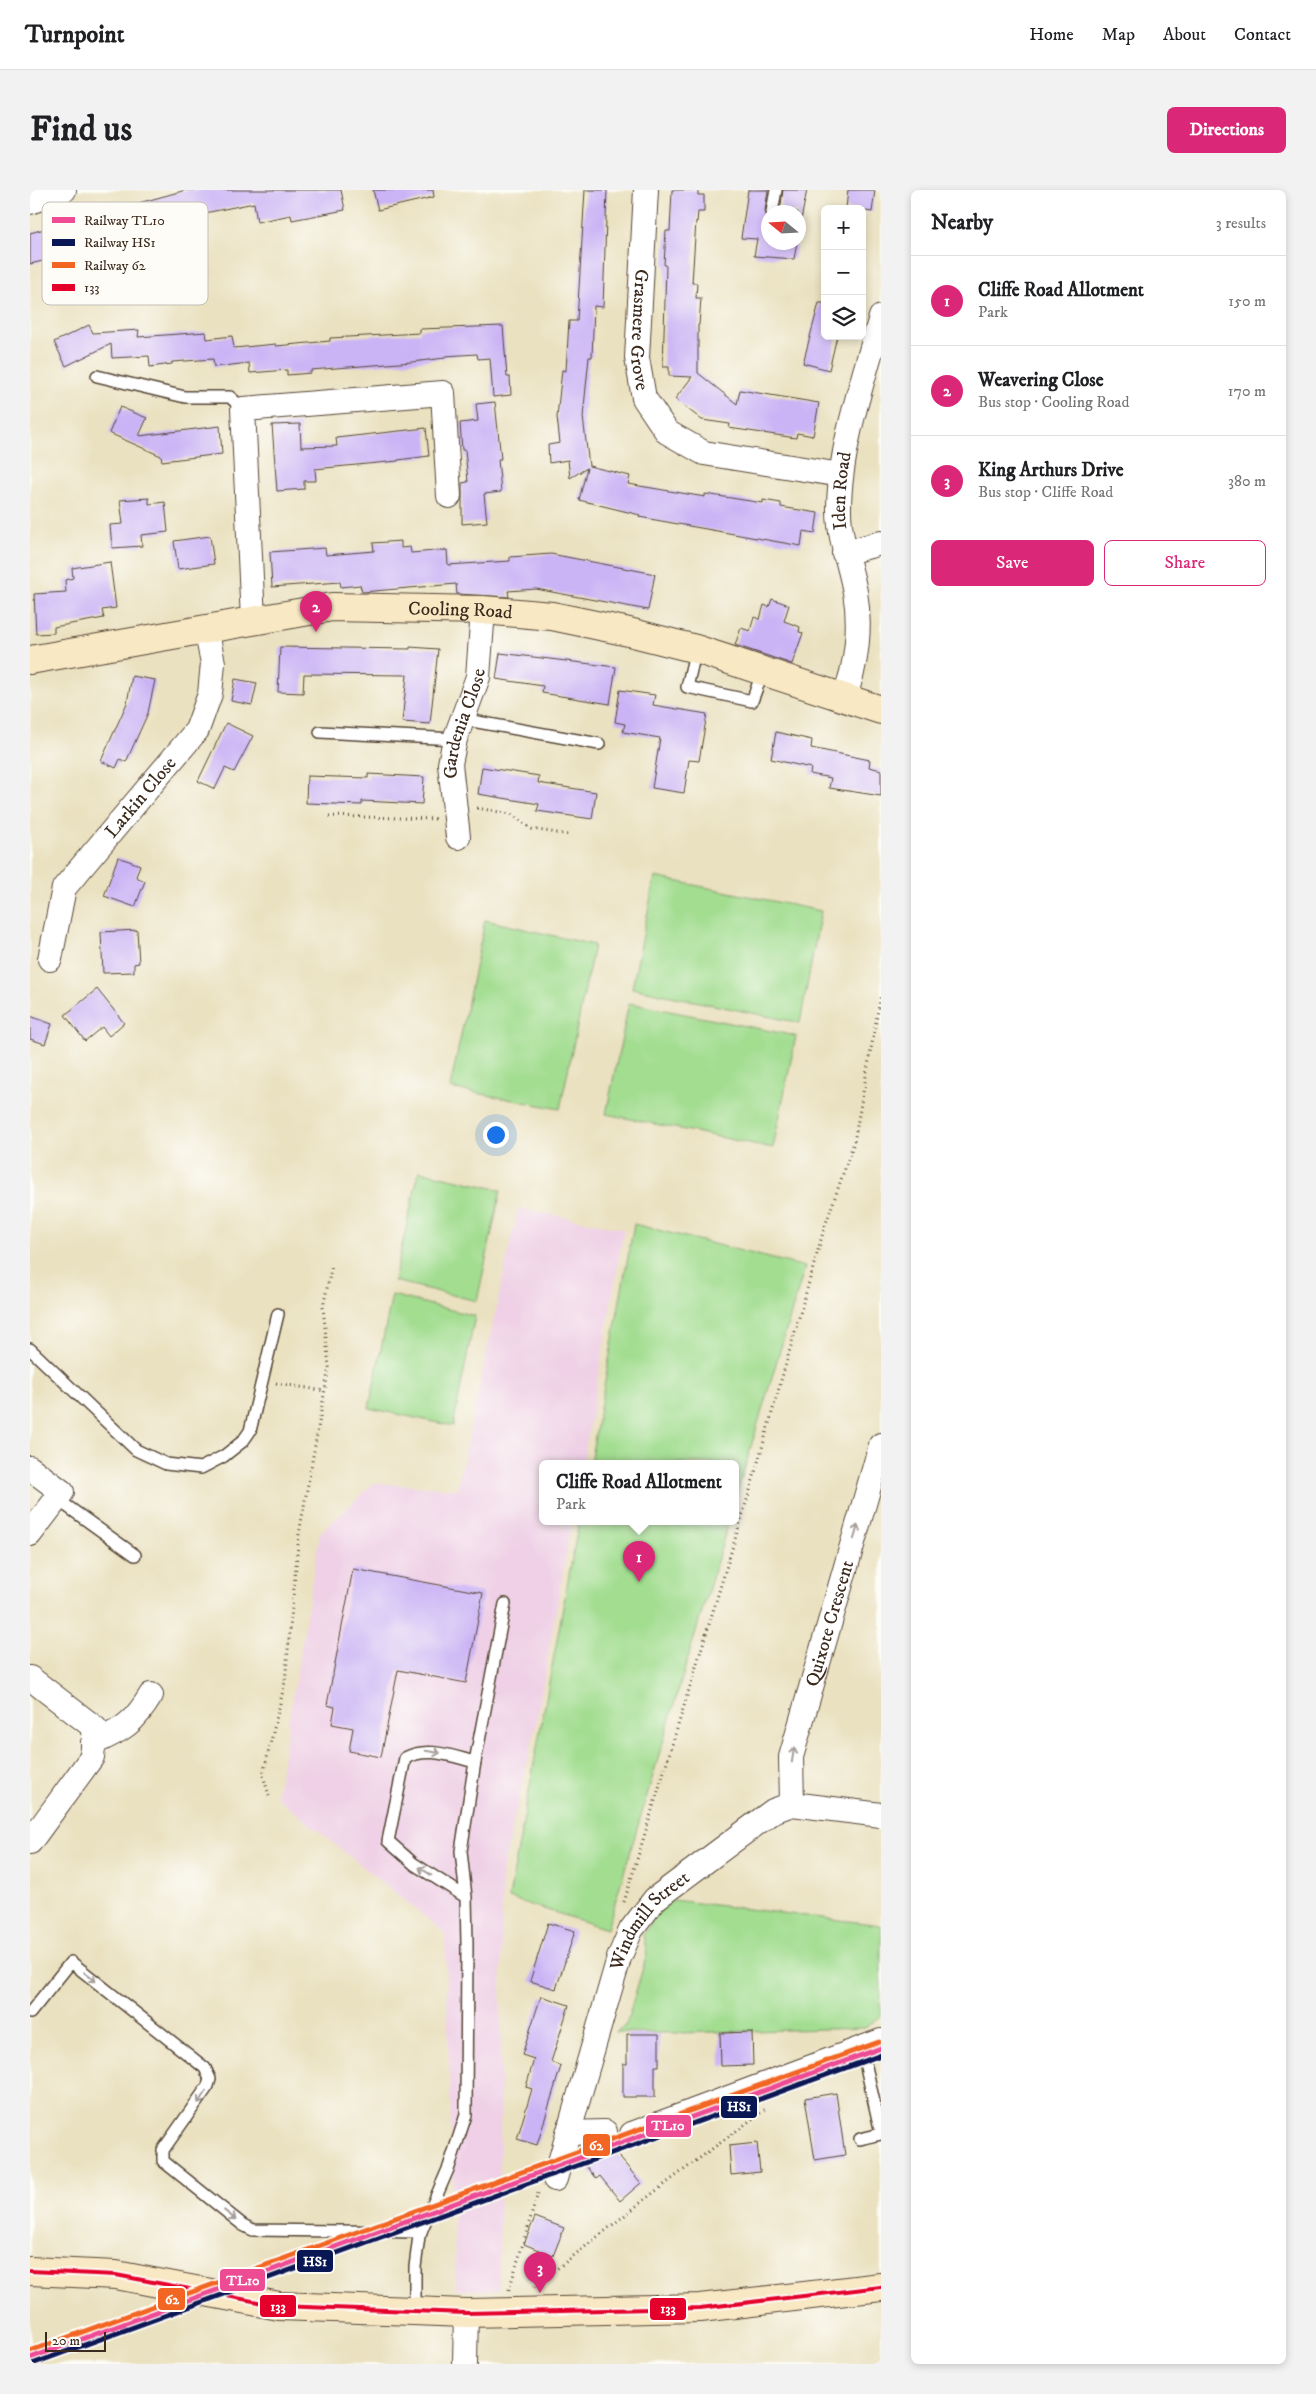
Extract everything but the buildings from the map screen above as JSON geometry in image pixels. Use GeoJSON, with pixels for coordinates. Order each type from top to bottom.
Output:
{"type":"FeatureCollection","features":[{"type":"Feature","properties":{"kind":"main road","name":"Cooling Road"},"geometry":{"type":"LineString","coordinates":[[30,660],[332,607],[484,610],[552,616],[629,632],[696,649],[764,670],[881,710]]}},
{"type":"Feature","properties":{"kind":"main road"},"geometry":{"type":"LineString","coordinates":[[30,2271],[116,2275],[279,2306],[466,2313],[700,2308],[881,2287]]}},
{"type":"Feature","properties":{"kind":"street"},"geometry":{"type":"LineString","coordinates":[[30,202],[64,190]]}},
{"type":"Feature","properties":{"kind":"street","name":"Grasmere Grove"},"geometry":{"type":"LineString","coordinates":[[646,190],[637,358],[644,398],[667,432],[704,452],[841,475]]}},
{"type":"Feature","properties":{"kind":"street","name":"Iden Road"},"geometry":{"type":"LineString","coordinates":[[844,697],[853,664],[858,624],[855,592],[844,553],[839,512],[841,475],[849,433],[881,317]]}},
{"type":"Feature","properties":{"kind":"street"},"geometry":{"type":"LineString","coordinates":[[253,620],[243,409],[443,393],[449,496]]}},
{"type":"Feature","properties":{"kind":"street"},"geometry":{"type":"LineString","coordinates":[[844,553],[881,543]]}},
{"type":"Feature","properties":{"kind":"street","name":"Gardenia Close"},"geometry":{"type":"LineString","coordinates":[[456,820],[450,764],[458,729],[478,677],[484,610]]}},
{"type":"Feature","properties":{"kind":"street","name":"Larkin Close"},"geometry":{"type":"LineString","coordinates":[[50,960],[64,888],[197,730],[210,694],[213,663],[206,629]]}},
{"type":"Feature","properties":{"kind":"street","name":"Quixote Crescent"},"geometry":{"type":"LineString","coordinates":[[792,1804],[791,1757],[881,1445]]}},
{"type":"Feature","properties":{"kind":"street"},"geometry":{"type":"LineString","coordinates":[[30,1468],[62,1492],[30,1534]]}},
{"type":"Feature","properties":{"kind":"street"},"geometry":{"type":"LineString","coordinates":[[30,1678],[95,1728],[92,1757],[30,1842]]}},
{"type":"Feature","properties":{"kind":"street"},"geometry":{"type":"LineString","coordinates":[[94,1743],[121,1731],[143,1708],[151,1695]]}},
{"type":"Feature","properties":{"kind":"street"},"geometry":{"type":"LineString","coordinates":[[792,1804],[881,1815]]}},
{"type":"Feature","properties":{"kind":"street","name":"Windmill Street"},"geometry":{"type":"LineString","coordinates":[[555,2179],[619,1958],[631,1930],[655,1899],[773,1811],[792,1804]]}},
{"type":"Feature","properties":{"kind":"street"},"geometry":{"type":"LineString","coordinates":[[632,2134],[872,2045]]}},
{"type":"Feature","properties":{"kind":"street"},"geometry":{"type":"LineString","coordinates":[[568,2133],[605,2132]]}},
{"type":"Feature","properties":{"kind":"street"},"geometry":{"type":"LineString","coordinates":[[465,2364],[466,2313]]}},
{"type":"Feature","properties":{"kind":"lane"},"geometry":{"type":"LineString","coordinates":[[773,205],[776,190]]}},
{"type":"Feature","properties":{"kind":"lane"},"geometry":{"type":"LineString","coordinates":[[97,376],[185,397],[230,397],[243,409]]}},
{"type":"Feature","properties":{"kind":"lane"},"geometry":{"type":"LineString","coordinates":[[696,649],[688,687],[752,701],[764,670]]}},
{"type":"Feature","properties":{"kind":"lane"},"geometry":{"type":"LineString","coordinates":[[320,732],[458,729],[599,744]]}},
{"type":"Feature","properties":{"kind":"lane"},"geometry":{"type":"LineString","coordinates":[[30,1349],[136,1450],[166,1464],[201,1468],[224,1456],[243,1441],[250,1431],[278,1314]]}},
{"type":"Feature","properties":{"kind":"lane"},"geometry":{"type":"LineString","coordinates":[[57,1499],[135,1555]]}},
{"type":"Feature","properties":{"kind":"lane"},"geometry":{"type":"LineString","coordinates":[[415,2310],[415,2267],[421,2232],[449,2167],[466,2115],[466,1897],[460,1851],[505,1604]]}},
{"type":"Feature","properties":{"kind":"lane"},"geometry":{"type":"LineString","coordinates":[[466,1897],[414,1864],[388,1841],[405,1758],[426,1750],[475,1762]]}},
{"type":"Feature","properties":{"kind":"lane"},"geometry":{"type":"LineString","coordinates":[[30,2014],[70,1962],[209,2072],[210,2079],[203,2096],[167,2144],[162,2155],[163,2160],[169,2167],[243,2225],[253,2230],[421,2232]]}},
{"type":"Feature","properties":{"kind":"lane"},"geometry":{"type":"LineString","coordinates":[[860,2139],[881,2134],[872,2045]]}},
{"type":"Feature","properties":{"kind":"path"},"geometry":{"type":"LineString","coordinates":[[329,816],[456,820],[512,814],[532,828],[570,835]]}},
{"type":"Feature","properties":{"kind":"path"},"geometry":{"type":"LineString","coordinates":[[631,1930],[622,1910],[751,1488],[824,1229],[854,1142],[881,994]]}},
{"type":"Feature","properties":{"kind":"path"},"geometry":{"type":"LineString","coordinates":[[269,1796],[263,1775],[285,1682],[299,1534],[329,1367],[323,1306],[332,1265]]}},
{"type":"Feature","properties":{"kind":"path"},"geometry":{"type":"LineString","coordinates":[[261,1380],[325,1391]]}},
{"type":"Feature","properties":{"kind":"path"},"geometry":{"type":"LineString","coordinates":[[532,2288],[653,2193],[769,2107]]}},
{"type":"Feature","properties":{"kind":"path"},"geometry":{"type":"LineString","coordinates":[[502,2312],[541,2183],[555,2179]]}},
{"type":"Feature","properties":{"kind":"shaded area"},"geometry":{"type":"Polygon","coordinates":[[[518,1208],[624,1229],[584,1460],[539,1460],[539,1525],[571,1525],[535,1729],[502,1872],[499,2290],[456,2290],[445,1933],[276,1797],[320,1533],[374,1483],[457,1489],[518,1208]]]}},
{"type":"Feature","properties":{"kind":"green space"},"geometry":{"type":"Polygon","coordinates":[[[655,877],[821,911],[800,1023],[632,988],[655,877]]]}},
{"type":"Feature","properties":{"kind":"green space"},"geometry":{"type":"Polygon","coordinates":[[[485,920],[594,945],[560,1109],[450,1088],[485,920]]]}},
{"type":"Feature","properties":{"kind":"green space"},"geometry":{"type":"Polygon","coordinates":[[[629,1003],[796,1036],[773,1148],[606,1114],[629,1003]]]}},
{"type":"Feature","properties":{"kind":"green space"},"geometry":{"type":"Polygon","coordinates":[[[419,1171],[501,1190],[477,1301],[394,1281],[419,1171]]]}},
{"type":"Feature","properties":{"kind":"green space"},"geometry":{"type":"Polygon","coordinates":[[[634,1224],[805,1267],[739,1487],[739,1460],[591,1460],[634,1224]]]}},
{"type":"Feature","properties":{"kind":"green space"},"geometry":{"type":"Polygon","coordinates":[[[392,1295],[475,1316],[453,1426],[369,1408],[392,1295]]]}},
{"type":"Feature","properties":{"kind":"green space"},"geometry":{"type":"Polygon","coordinates":[[[578,1525],[728,1525],[607,1929],[509,1898],[578,1525]]]}},
{"type":"Feature","properties":{"kind":"green space"},"geometry":{"type":"Polygon","coordinates":[[[673,1900],[881,1925],[881,2015],[865,2028],[676,2033],[615,2032],[626,2025],[647,1954],[643,1935],[659,1912],[673,1900]]]}},
{"type":"Feature","properties":{"kind":"rail line","name":"62"},"geometry":{"type":"LineString","coordinates":[[30,2351],[879,2042]]}},
{"type":"Feature","properties":{"kind":"rail line","name":"TL10"},"geometry":{"type":"LineString","coordinates":[[30,2358],[881,2048]]}},
{"type":"Feature","properties":{"kind":"rail line","name":"HS1"},"geometry":{"type":"LineString","coordinates":[[32,2364],[881,2055]]}},
{"type":"Feature","properties":{"kind":"transit line","name":"133"},"geometry":{"type":"LineString","coordinates":[[30,2271],[116,2275],[279,2306],[466,2313],[700,2308],[881,2287]]}},
{"type":"Feature","properties":{"kind":"place","name":"Weavering Close"},"geometry":{"type":"Point","coordinates":[316,632]}},
{"type":"Feature","properties":{"kind":"place","name":"Cliffe Road Allotment"},"geometry":{"type":"Point","coordinates":[639,1582]}},
{"type":"Feature","properties":{"kind":"place","name":"King Arthurs Drive"},"geometry":{"type":"Point","coordinates":[540,2293]}}]}
